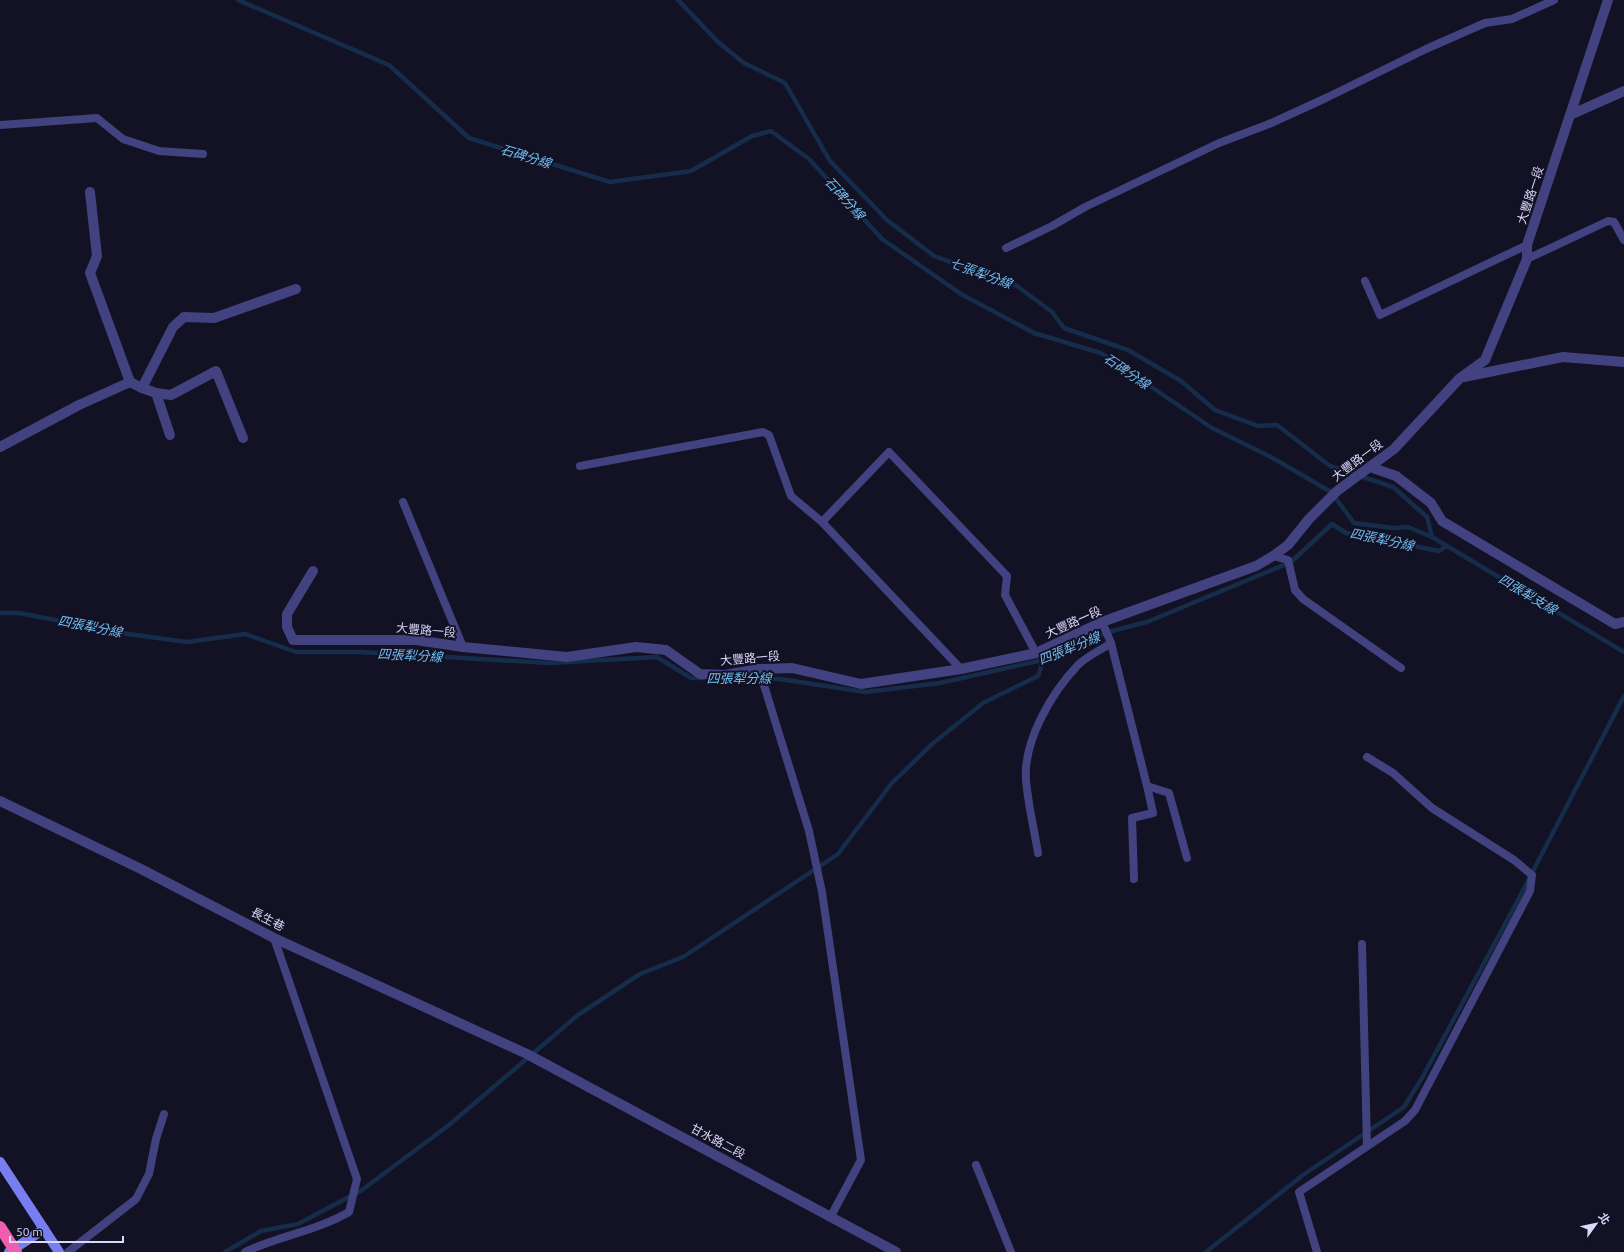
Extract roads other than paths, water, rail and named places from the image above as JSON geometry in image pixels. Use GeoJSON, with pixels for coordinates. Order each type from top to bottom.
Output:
{"type":"FeatureCollection","features":[{"type":"Feature","properties":{"kind":"highway"},"geometry":{"type":"LineString","coordinates":[[0,1227],[16,1252]]}},
{"type":"Feature","properties":{"kind":"street","name":"大豐路一段"},"geometry":{"type":"LineString","coordinates":[[313,570],[287,614],[287,627],[293,640],[416,640],[463,647],[567,657],[636,647],[666,650],[700,674],[725,675],[759,668],[792,668],[861,684],[961,669],[1036,653],[1102,622],[1256,566],[1274,556],[1288,545],[1309,519],[1337,492],[1394,449],[1460,378],[1485,360],[1527,259],[1527,245],[1608,0]]}},
{"type":"Feature","properties":{"kind":"street"},"geometry":{"type":"LineString","coordinates":[[1570,115],[1624,92]]}},
{"type":"Feature","properties":{"kind":"street"},"geometry":{"type":"LineString","coordinates":[[90,192],[97,256],[90,273],[130,382],[156,393],[171,395],[216,371],[243,438]]}},
{"type":"Feature","properties":{"kind":"street"},"geometry":{"type":"LineString","coordinates":[[142,388],[173,327],[184,317],[214,318],[296,289]]}},
{"type":"Feature","properties":{"kind":"street"},"geometry":{"type":"LineString","coordinates":[[1460,378],[1563,357],[1624,362]]}},
{"type":"Feature","properties":{"kind":"street"},"geometry":{"type":"LineString","coordinates":[[0,447],[79,405],[130,382]]}},
{"type":"Feature","properties":{"kind":"street"},"geometry":{"type":"LineString","coordinates":[[156,393],[170,435]]}},
{"type":"Feature","properties":{"kind":"street"},"geometry":{"type":"LineString","coordinates":[[1370,467],[1396,476],[1431,503],[1442,521],[1615,624],[1624,622]]}},
{"type":"Feature","properties":{"kind":"street","name":"長生巷"},"geometry":{"type":"LineString","coordinates":[[0,801],[141,870],[274,938],[527,1054]]}},
{"type":"Feature","properties":{"kind":"street","name":"甘水路二段"},"geometry":{"type":"LineString","coordinates":[[527,1054],[896,1252]]}},
{"type":"Feature","properties":{"kind":"street"},"geometry":{"type":"LineString","coordinates":[[0,1162],[59,1252]]}},
{"type":"Feature","properties":{"kind":"street"},"geometry":{"type":"LineString","coordinates":[[9,1252],[44,1229]]}},
{"type":"Feature","properties":{"kind":"lane"},"geometry":{"type":"LineString","coordinates":[[1006,248],[1052,226],[1085,206],[1219,143],[1269,124],[1326,98],[1426,49],[1485,23],[1512,19],[1554,0]]}},
{"type":"Feature","properties":{"kind":"lane"},"geometry":{"type":"LineString","coordinates":[[0,125],[97,118],[123,138],[159,151],[203,154]]}},
{"type":"Feature","properties":{"kind":"lane"},"geometry":{"type":"LineString","coordinates":[[1527,259],[1608,221],[1614,222],[1624,240]]}},
{"type":"Feature","properties":{"kind":"lane"},"geometry":{"type":"LineString","coordinates":[[1365,282],[1380,314],[1527,245]]}},
{"type":"Feature","properties":{"kind":"lane"},"geometry":{"type":"LineString","coordinates":[[580,466],[763,432],[769,435],[791,496],[822,522],[961,669]]}},
{"type":"Feature","properties":{"kind":"lane"},"geometry":{"type":"LineString","coordinates":[[822,522],[889,452],[1007,576],[1006,595],[1036,653]]}},
{"type":"Feature","properties":{"kind":"lane"},"geometry":{"type":"LineString","coordinates":[[403,502],[463,647]]}},
{"type":"Feature","properties":{"kind":"lane"},"geometry":{"type":"LineString","coordinates":[[1274,556],[1288,560],[1295,590],[1303,599],[1401,668]]}},
{"type":"Feature","properties":{"kind":"lane"},"geometry":{"type":"LineString","coordinates":[[1102,622],[1111,643],[1154,813],[1132,818],[1134,879]]}},
{"type":"Feature","properties":{"kind":"lane"},"geometry":{"type":"LineString","coordinates":[[1038,852],[1026,779],[1029,751],[1041,721],[1058,688],[1080,664],[1111,643]]}},
{"type":"Feature","properties":{"kind":"lane"},"geometry":{"type":"LineString","coordinates":[[759,668],[809,831],[822,892],[861,1160],[831,1216]]}},
{"type":"Feature","properties":{"kind":"lane"},"geometry":{"type":"LineString","coordinates":[[1317,1252],[1298,1192],[1405,1120],[1415,1110],[1530,892],[1532,875],[1514,860],[1432,808],[1393,773],[1367,758]]}},
{"type":"Feature","properties":{"kind":"lane"},"geometry":{"type":"LineString","coordinates":[[1147,786],[1169,793],[1187,858]]}},
{"type":"Feature","properties":{"kind":"lane"},"geometry":{"type":"LineString","coordinates":[[245,1252],[265,1242],[301,1233],[349,1212],[357,1179],[274,938]]}},
{"type":"Feature","properties":{"kind":"lane"},"geometry":{"type":"LineString","coordinates":[[1362,944],[1367,1146]]}},
{"type":"Feature","properties":{"kind":"lane"},"geometry":{"type":"LineString","coordinates":[[68,1252],[136,1199],[150,1174],[156,1139],[164,1114]]}},
{"type":"Feature","properties":{"kind":"lane"},"geometry":{"type":"LineString","coordinates":[[976,1165],[1011,1252]]}},
{"type":"Feature","properties":{"kind":"waterway","name":"石碑分線"},"geometry":{"type":"LineString","coordinates":[[238,0],[389,65],[469,138],[610,182],[691,171],[752,136],[771,131],[809,159],[882,239],[961,294],[1034,333],[1101,353],[1212,428],[1271,457],[1331,492],[1354,523],[1393,528],[1408,527],[1432,537],[1624,652]]}},
{"type":"Feature","properties":{"kind":"waterway","name":"七張犁分線"},"geometry":{"type":"LineString","coordinates":[[678,0],[718,42],[744,63],[785,83],[830,161],[887,220],[934,256],[1017,286],[1052,312],[1064,328],[1128,350],[1181,381],[1215,410],[1258,426],[1277,425],[1330,466],[1393,487],[1427,517],[1432,537]]}},
{"type":"Feature","properties":{"kind":"waterway","name":"四張犁分線"},"geometry":{"type":"LineString","coordinates":[[729,678],[780,679],[865,692],[940,683],[1038,661],[1108,632],[1147,622],[1291,562],[1332,524],[1346,533],[1439,551],[1447,546]]}},
{"type":"Feature","properties":{"kind":"waterway","name":"四張犁分線"},"geometry":{"type":"LineString","coordinates":[[0,613],[19,613],[128,634],[187,642],[245,634],[296,652],[360,652],[550,663],[657,657],[691,678],[703,678]]}},
{"type":"Feature","properties":{"kind":"waterway"},"geometry":{"type":"LineString","coordinates":[[225,1252],[261,1231],[298,1224],[362,1190],[449,1125],[578,1015],[640,974],[683,957],[838,854],[891,784],[931,745],[983,703],[1038,676],[1044,659]]}},
{"type":"Feature","properties":{"kind":"waterway"},"geometry":{"type":"LineString","coordinates":[[1206,1252],[1303,1175],[1404,1107],[1422,1078],[1518,900],[1624,696]]}},
{"type":"Feature","properties":{"kind":"water label","name":"四張犁支線"},"geometry":{"type":"Point","coordinates":[1528,594]}}]}
